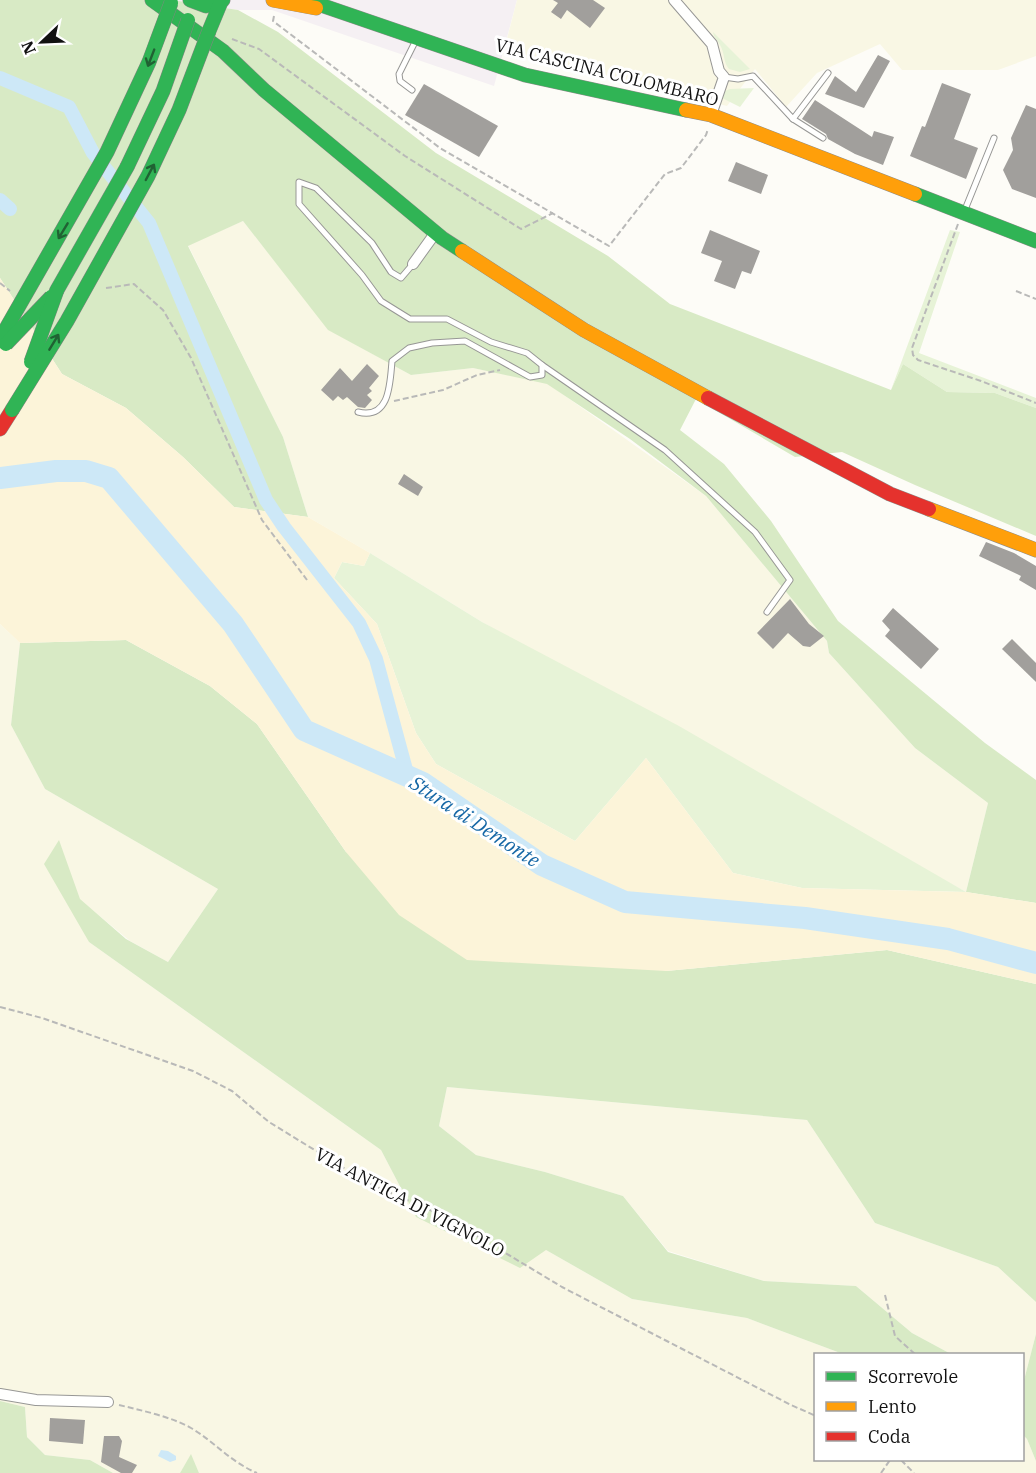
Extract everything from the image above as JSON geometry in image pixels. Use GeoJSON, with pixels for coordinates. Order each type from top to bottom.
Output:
{"type":"FeatureCollection","features":[{"type":"Feature","properties":{"kind":"main road"},"geometry":{"type":"LineString","coordinates":[[152,0],[223,51],[264,90],[432,237],[442,238],[584,330],[745,419],[890,494],[1036,550]]}},
{"type":"Feature","properties":{"kind":"main road"},"geometry":{"type":"LineString","coordinates":[[190,0],[198,5],[209,6],[222,1]]}},
{"type":"Feature","properties":{"kind":"main road","name":"VIA CASCINA COLOMBARO"},"geometry":{"type":"LineString","coordinates":[[275,0],[334,11]]}},
{"type":"Feature","properties":{"kind":"main road","name":"VIA CASCINA COLOMBARO"},"geometry":{"type":"LineString","coordinates":[[306,0],[525,75],[711,115],[1036,241]]}},
{"type":"Feature","properties":{"kind":"main road"},"geometry":{"type":"LineString","coordinates":[[0,339],[78,207],[113,141],[149,62],[172,1]]}},
{"type":"Feature","properties":{"kind":"main road"},"geometry":{"type":"LineString","coordinates":[[0,429],[67,321],[148,176],[179,110],[222,1]]}},
{"type":"Feature","properties":{"kind":"main road"},"geometry":{"type":"LineString","coordinates":[[12,410],[57,290],[142,138],[163,91],[188,20]]}},
{"type":"Feature","properties":{"kind":"main road"},"geometry":{"type":"LineString","coordinates":[[0,351],[57,290]]}},
{"type":"Feature","properties":{"kind":"street"},"geometry":{"type":"LineString","coordinates":[[674,0],[712,44],[719,71],[724,77],[711,115]]}},
{"type":"Feature","properties":{"kind":"street"},"geometry":{"type":"LineString","coordinates":[[413,264],[432,237]]}},
{"type":"Feature","properties":{"kind":"street"},"geometry":{"type":"LineString","coordinates":[[0,1394],[36,1400],[108,1402]]}},
{"type":"Feature","properties":{"kind":"lane"},"geometry":{"type":"LineString","coordinates":[[412,90],[400,81],[399,74],[417,39]]}},
{"type":"Feature","properties":{"kind":"lane"},"geometry":{"type":"LineString","coordinates":[[793,119],[828,73]]}},
{"type":"Feature","properties":{"kind":"lane"},"geometry":{"type":"LineString","coordinates":[[724,77],[738,79],[753,76],[793,119],[823,138]]}},
{"type":"Feature","properties":{"kind":"lane"},"geometry":{"type":"LineString","coordinates":[[964,214],[994,138]]}},
{"type":"Feature","properties":{"kind":"lane"},"geometry":{"type":"LineString","coordinates":[[413,264],[401,278],[391,272],[372,243],[316,188],[299,182],[299,204],[381,300],[410,319],[447,319],[490,342],[527,353],[665,450],[755,532],[790,580],[767,612]]}},
{"type":"Feature","properties":{"kind":"lane"},"geometry":{"type":"LineString","coordinates":[[358,412],[368,414],[385,404],[390,386],[392,361],[409,348],[465,341],[530,377],[542,375],[542,365]]}},
{"type":"Feature","properties":{"kind":"path"},"geometry":{"type":"LineString","coordinates":[[275,0],[273,21],[440,148],[609,246],[665,174],[681,168],[700,144],[706,135],[711,115]]}},
{"type":"Feature","properties":{"kind":"path"},"geometry":{"type":"LineString","coordinates":[[232,39],[259,49],[405,156],[520,229],[553,213]]}},
{"type":"Feature","properties":{"kind":"path"},"geometry":{"type":"LineString","coordinates":[[964,214],[954,232],[912,348],[913,355],[918,360],[981,381],[1036,403]]}},
{"type":"Feature","properties":{"kind":"path"},"geometry":{"type":"LineString","coordinates":[[0,283],[16,296]]}},
{"type":"Feature","properties":{"kind":"path"},"geometry":{"type":"LineString","coordinates":[[98,291],[108,287],[134,284],[163,310],[191,358],[262,520],[307,580]]}},
{"type":"Feature","properties":{"kind":"path"},"geometry":{"type":"LineString","coordinates":[[1016,291],[1036,298]]}},
{"type":"Feature","properties":{"kind":"path"},"geometry":{"type":"LineString","coordinates":[[385,404],[442,390],[477,375],[512,368]]}},
{"type":"Feature","properties":{"kind":"path","name":"VIA ANTICA DI VIGNOLO"},"geometry":{"type":"LineString","coordinates":[[0,1007],[42,1018],[193,1071],[232,1091],[269,1122],[370,1184],[444,1216],[562,1287],[790,1406],[814,1415]]}},
{"type":"Feature","properties":{"kind":"path"},"geometry":{"type":"LineString","coordinates":[[885,1295],[895,1336],[914,1353]]}},
{"type":"Feature","properties":{"kind":"path"},"geometry":{"type":"LineString","coordinates":[[108,1402],[142,1410],[190,1427],[240,1466],[257,1473]]}},
{"type":"Feature","properties":{"kind":"path"},"geometry":{"type":"LineString","coordinates":[[902,1461],[914,1473]]}},
{"type":"Feature","properties":{"kind":"shaded area"},"geometry":{"type":"Polygon","coordinates":[[[172,0],[517,0],[494,86],[272,10],[238,10],[172,0]]]}},
{"type":"Feature","properties":{"kind":"shaded area"},"geometry":{"type":"Polygon","coordinates":[[[517,0],[1036,0],[1036,56],[998,70],[902,70],[880,44],[817,73],[786,107],[755,69],[727,106],[612,77],[503,54],[517,0]]]}},
{"type":"Feature","properties":{"kind":"shaded area"},"geometry":{"type":"Polygon","coordinates":[[[243,221],[329,330],[411,375],[473,368],[547,383],[706,496],[827,641],[829,653],[915,748],[988,803],[966,892],[669,730],[482,622],[308,517],[283,437],[188,245],[243,221]]]}},
{"type":"Feature","properties":{"kind":"shaded area"},"geometry":{"type":"Polygon","coordinates":[[[0,624],[20,643],[11,725],[45,789],[218,889],[168,962],[130,941],[79,899],[59,841],[89,942],[381,1150],[416,1217],[546,1250],[632,1299],[747,1318],[840,1353],[814,1353],[814,1461],[1024,1461],[1024,1436],[1036,1461],[1036,1473],[199,1473],[191,1455],[180,1473],[113,1473],[90,1460],[45,1455],[27,1437],[25,1407],[0,1401],[0,624]]]}},
{"type":"Feature","properties":{"kind":"shaded area"},"geometry":{"type":"Polygon","coordinates":[[[447,1087],[807,1120],[875,1223],[998,1267],[1036,1302],[1036,1334],[1024,1380],[1024,1353],[949,1353],[912,1333],[856,1286],[764,1281],[668,1251],[623,1196],[545,1172],[476,1155],[439,1126],[447,1087]]]}},
{"type":"Feature","properties":{"kind":"green space"},"geometry":{"type":"Polygon","coordinates":[[[0,0],[172,0],[238,10],[278,32],[436,153],[608,256],[670,304],[891,390],[903,364],[947,392],[995,393],[1036,408],[1036,536],[842,452],[795,457],[696,399],[680,430],[724,464],[771,521],[838,621],[985,743],[1036,780],[1036,903],[966,892],[988,803],[915,748],[829,653],[827,641],[706,496],[630,439],[547,384],[473,368],[411,375],[328,330],[243,221],[188,246],[283,437],[308,517],[234,507],[183,457],[126,408],[62,374],[0,278],[0,0]]]}},
{"type":"Feature","properties":{"kind":"green space"},"geometry":{"type":"Polygon","coordinates":[[[713,32],[750,69],[740,72],[729,69],[722,48],[713,32]]]}},
{"type":"Feature","properties":{"kind":"green space"},"geometry":{"type":"Polygon","coordinates":[[[754,88],[740,107],[722,98],[725,91],[730,89],[754,88]]]}},
{"type":"Feature","properties":{"kind":"green space"},"geometry":{"type":"Polygon","coordinates":[[[950,230],[960,232],[919,353],[1036,398],[1036,408],[995,393],[947,392],[903,364],[891,390],[950,230]]]}},
{"type":"Feature","properties":{"kind":"green space"},"geometry":{"type":"Polygon","coordinates":[[[370,553],[482,622],[679,726],[966,892],[802,888],[733,873],[646,758],[575,841],[436,764],[416,733],[377,624],[334,578],[342,562],[364,566],[370,553]]]}},
{"type":"Feature","properties":{"kind":"green space"},"geometry":{"type":"Polygon","coordinates":[[[126,640],[210,686],[257,724],[346,852],[666,971],[887,950],[1036,984],[1036,1302],[998,1267],[875,1223],[807,1120],[447,1087],[439,1126],[476,1155],[545,1172],[623,1196],[668,1252],[764,1281],[856,1286],[912,1333],[949,1353],[840,1353],[747,1318],[632,1299],[546,1250],[520,1268],[416,1217],[381,1150],[89,942],[44,864],[59,840],[80,899],[126,939],[168,962],[218,889],[45,789],[11,725],[20,643],[126,640]]]}},
{"type":"Feature","properties":{"kind":"green space"},"geometry":{"type":"Polygon","coordinates":[[[1036,1334],[1036,1461],[1024,1436],[1024,1380],[1036,1334]]]}},
{"type":"Feature","properties":{"kind":"green space"},"geometry":{"type":"Polygon","coordinates":[[[0,1401],[25,1407],[27,1437],[45,1455],[90,1460],[113,1473],[0,1473],[0,1401]]]}},
{"type":"Feature","properties":{"kind":"green space"},"geometry":{"type":"Polygon","coordinates":[[[191,1454],[199,1473],[180,1473],[191,1454]]]}},
{"type":"Feature","properties":{"kind":"sand"},"geometry":{"type":"Polygon","coordinates":[[[0,278],[62,374],[126,408],[183,457],[234,507],[308,517],[370,553],[364,566],[342,562],[334,578],[377,624],[416,733],[436,764],[575,841],[646,758],[733,873],[802,888],[966,892],[1036,903],[1036,984],[887,950],[666,971],[467,960],[399,915],[346,852],[257,724],[210,686],[126,640],[20,643],[0,624],[0,278]]]}},
{"type":"Feature","properties":{"kind":"water"},"geometry":{"type":"Polygon","coordinates":[[[161,1450],[176,1456],[176,1460],[170,1462],[158,1456],[161,1450]]]}},
{"type":"Feature","properties":{"kind":"building"},"geometry":{"type":"Polygon","coordinates":[[[553,0],[593,0],[605,8],[590,28],[567,10],[561,19],[551,12],[558,3],[553,0]]]}},
{"type":"Feature","properties":{"kind":"building"},"geometry":{"type":"Polygon","coordinates":[[[878,55],[890,61],[864,108],[825,94],[835,76],[856,92],[878,55]]]}},
{"type":"Feature","properties":{"kind":"building"},"geometry":{"type":"Polygon","coordinates":[[[942,83],[971,94],[954,139],[978,148],[966,179],[910,156],[922,126],[925,127],[942,83]]]}},
{"type":"Feature","properties":{"kind":"building"},"geometry":{"type":"Polygon","coordinates":[[[424,84],[498,126],[479,157],[405,115],[424,84]]]}},
{"type":"Feature","properties":{"kind":"building"},"geometry":{"type":"Polygon","coordinates":[[[815,100],[872,137],[874,131],[894,137],[883,165],[855,154],[828,139],[826,134],[802,119],[815,100]]]}},
{"type":"Feature","properties":{"kind":"building"},"geometry":{"type":"Polygon","coordinates":[[[1026,105],[1036,109],[1036,198],[1012,189],[1003,170],[1013,150],[1011,138],[1026,105]]]}},
{"type":"Feature","properties":{"kind":"building"},"geometry":{"type":"Polygon","coordinates":[[[736,162],[768,175],[761,194],[728,181],[736,162]]]}},
{"type":"Feature","properties":{"kind":"building"},"geometry":{"type":"Polygon","coordinates":[[[710,230],[760,251],[751,274],[742,271],[735,289],[714,281],[722,261],[701,253],[710,230]]]}},
{"type":"Feature","properties":{"kind":"building"},"geometry":{"type":"Polygon","coordinates":[[[367,364],[379,376],[369,388],[372,391],[367,395],[372,400],[365,408],[358,407],[347,397],[343,400],[338,396],[333,401],[321,390],[340,368],[352,381],[367,364]]]}},
{"type":"Feature","properties":{"kind":"building"},"geometry":{"type":"Polygon","coordinates":[[[404,474],[423,487],[418,496],[398,484],[404,474]]]}},
{"type":"Feature","properties":{"kind":"building"},"geometry":{"type":"Polygon","coordinates":[[[986,542],[1014,553],[1036,566],[1036,590],[1019,580],[1021,576],[979,556],[986,542]]]}},
{"type":"Feature","properties":{"kind":"building"},"geometry":{"type":"Polygon","coordinates":[[[790,599],[809,624],[824,636],[810,647],[803,646],[788,633],[773,649],[757,633],[790,599]]]}},
{"type":"Feature","properties":{"kind":"building"},"geometry":{"type":"Polygon","coordinates":[[[893,608],[939,649],[921,669],[885,636],[890,630],[882,621],[893,608]]]}},
{"type":"Feature","properties":{"kind":"building"},"geometry":{"type":"Polygon","coordinates":[[[1012,639],[1036,663],[1036,682],[1002,649],[1012,639]]]}},
{"type":"Feature","properties":{"kind":"building"},"geometry":{"type":"Polygon","coordinates":[[[50,1418],[85,1420],[83,1444],[49,1441],[50,1418]]]}},
{"type":"Feature","properties":{"kind":"building"},"geometry":{"type":"Polygon","coordinates":[[[104,1436],[119,1436],[122,1441],[119,1457],[137,1465],[132,1473],[121,1473],[101,1462],[104,1436]]]}},
{"type":"Feature","properties":{"kind":"waterway"},"geometry":{"type":"LineString","coordinates":[[0,78],[69,107],[93,153],[149,223],[266,500],[284,527],[359,623],[376,659],[408,777]]}},
{"type":"Feature","properties":{"kind":"waterway"},"geometry":{"type":"LineString","coordinates":[[0,200],[10,209]]}},
{"type":"Feature","properties":{"kind":"waterway","name":"Stura di Demonte"},"geometry":{"type":"LineString","coordinates":[[0,478],[56,471],[86,471],[109,478],[233,624],[304,730],[423,783],[542,865],[625,902],[805,918],[948,939],[1036,963]]}},
{"type":"Feature","properties":{"kind":"traffic: fast"},"geometry":{"type":"LineString","coordinates":[[152,0],[223,51],[264,90],[442,238],[462,251]]}},
{"type":"Feature","properties":{"kind":"traffic: fast"},"geometry":{"type":"LineString","coordinates":[[190,0],[206,6],[223,0]]}},
{"type":"Feature","properties":{"kind":"traffic: fast"},"geometry":{"type":"LineString","coordinates":[[306,0],[525,75],[686,110]]}},
{"type":"Feature","properties":{"kind":"traffic: fast"},"geometry":{"type":"LineString","coordinates":[[209,31],[221,2]]}},
{"type":"Feature","properties":{"kind":"traffic: fast"},"geometry":{"type":"LineString","coordinates":[[0,339],[107,152],[149,62],[171,3]]}},
{"type":"Feature","properties":{"kind":"traffic: fast"},"geometry":{"type":"LineString","coordinates":[[127,167],[163,91],[188,20]]}},
{"type":"Feature","properties":{"kind":"traffic: fast"},"geometry":{"type":"LineString","coordinates":[[12,410],[67,321],[148,176],[179,110],[209,31]]}},
{"type":"Feature","properties":{"kind":"traffic: fast"},"geometry":{"type":"LineString","coordinates":[[57,290],[127,167]]}},
{"type":"Feature","properties":{"kind":"traffic: fast"},"geometry":{"type":"LineString","coordinates":[[915,194],[1036,241]]}},
{"type":"Feature","properties":{"kind":"traffic: fast"},"geometry":{"type":"LineString","coordinates":[[31,362],[57,290]]}},
{"type":"Feature","properties":{"kind":"traffic: fast"},"geometry":{"type":"LineString","coordinates":[[6,344],[51,297]]}},
{"type":"Feature","properties":{"kind":"traffic: slow"},"geometry":{"type":"LineString","coordinates":[[273,0],[316,8]]}},
{"type":"Feature","properties":{"kind":"traffic: slow"},"geometry":{"type":"LineString","coordinates":[[686,110],[711,115],[915,194]]}},
{"type":"Feature","properties":{"kind":"traffic: slow"},"geometry":{"type":"LineString","coordinates":[[462,251],[584,330],[708,398]]}},
{"type":"Feature","properties":{"kind":"traffic: slow"},"geometry":{"type":"LineString","coordinates":[[929,509],[1036,550]]}},
{"type":"Feature","properties":{"kind":"traffic: jam"},"geometry":{"type":"LineString","coordinates":[[708,398],[890,494],[929,509]]}},
{"type":"Feature","properties":{"kind":"traffic: jam"},"geometry":{"type":"LineString","coordinates":[[0,429],[12,410]]}}]}
